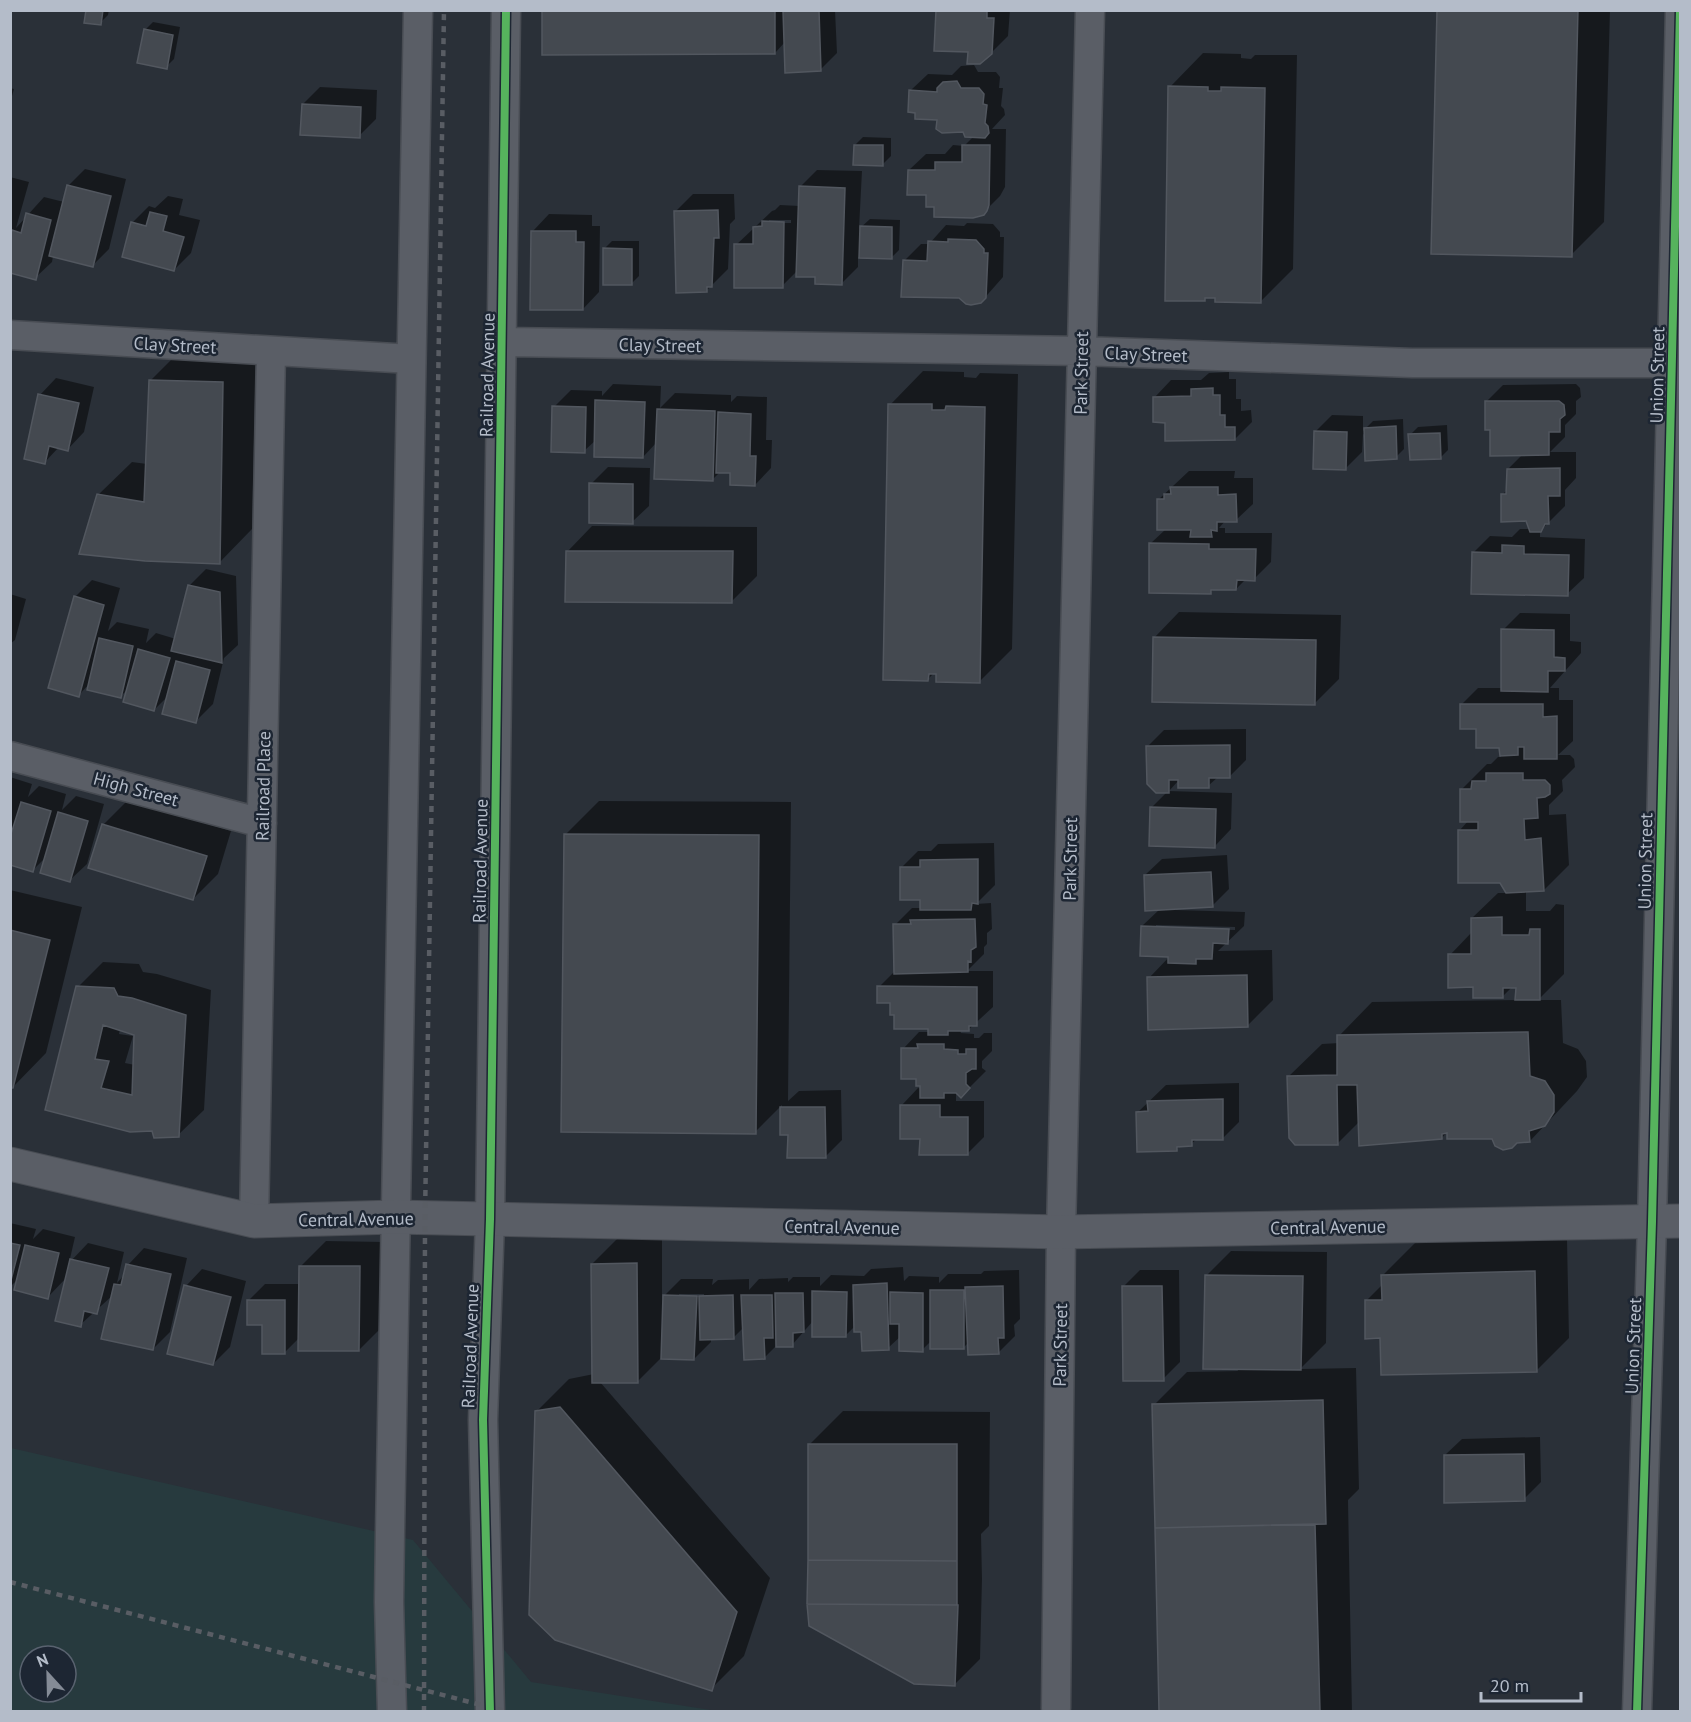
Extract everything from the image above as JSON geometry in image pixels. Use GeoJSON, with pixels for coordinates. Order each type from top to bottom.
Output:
{"type":"FeatureCollection","features":[{"type":"Feature","properties":{"kind":"street"},"geometry":{"type":"LineString","coordinates":[[392,1712],[389,1602],[418,10]]}},
{"type":"Feature","properties":{"kind":"street","name":"Railroad Avenue"},"geometry":{"type":"LineString","coordinates":[[490,1712],[483,1420],[490,1220],[506,10]]}},
{"type":"Feature","properties":{"kind":"street","name":"Park Street"},"geometry":{"type":"LineString","coordinates":[[1056,1708],[1061,1232],[1090,10]]}},
{"type":"Feature","properties":{"kind":"street","name":"Union Street"},"geometry":{"type":"LineString","coordinates":[[1637,1712],[1666,1222],[1680,10]]}},
{"type":"Feature","properties":{"kind":"street","name":"Clay Street"},"geometry":{"type":"LineString","coordinates":[[10,335],[411,359]]}},
{"type":"Feature","properties":{"kind":"street","name":"Clay Street"},"geometry":{"type":"LineString","coordinates":[[502,342],[1081,351],[1412,363],[1676,363]]}},
{"type":"Feature","properties":{"kind":"street","name":"Railroad Place"},"geometry":{"type":"LineString","coordinates":[[254,1221],[271,351]]}},
{"type":"Feature","properties":{"kind":"street","name":"High Street"},"geometry":{"type":"LineString","coordinates":[[10,756],[262,823]]}},
{"type":"Feature","properties":{"kind":"street","name":"Central Avenue"},"geometry":{"type":"LineString","coordinates":[[10,1164],[254,1221],[395,1217],[1061,1232],[1666,1222]]}},
{"type":"Feature","properties":{"kind":"green space"},"geometry":{"type":"Polygon","coordinates":[[[11,1448],[413,1540],[531,1682],[717,1711],[11,1712],[11,1448]]]}},
{"type":"Feature","properties":{"kind":"building"},"geometry":{"type":"Polygon","coordinates":[[[86,10],[103,10],[101,25],[84,23],[86,10]]]}},
{"type":"Feature","properties":{"kind":"building"},"geometry":{"type":"Polygon","coordinates":[[[542,10],[775,11],[775,54],[542,55],[542,10]]]}},
{"type":"Feature","properties":{"kind":"building"},"geometry":{"type":"Polygon","coordinates":[[[819,10],[821,71],[785,73],[783,11],[819,10]]]}},
{"type":"Feature","properties":{"kind":"building"},"geometry":{"type":"Polygon","coordinates":[[[936,10],[987,10],[987,18],[994,18],[992,54],[980,64],[967,64],[968,52],[934,51],[936,10]]]}},
{"type":"Feature","properties":{"kind":"building"},"geometry":{"type":"Polygon","coordinates":[[[1437,10],[1578,10],[1572,257],[1431,254],[1437,10]]]}},
{"type":"Feature","properties":{"kind":"building"},"geometry":{"type":"Polygon","coordinates":[[[144,29],[173,35],[167,69],[137,63],[144,29]]]}},
{"type":"Feature","properties":{"kind":"building"},"geometry":{"type":"Polygon","coordinates":[[[957,81],[961,88],[979,88],[984,94],[983,104],[987,105],[985,123],[989,133],[985,138],[965,137],[963,132],[942,133],[936,129],[937,120],[915,119],[915,113],[908,112],[909,90],[937,92],[937,88],[943,82],[957,81]]]}},
{"type":"Feature","properties":{"kind":"building"},"geometry":{"type":"Polygon","coordinates":[[[1168,86],[1208,87],[1208,91],[1221,91],[1221,87],[1265,88],[1261,303],[1215,302],[1215,298],[1205,298],[1205,301],[1165,301],[1168,86]]]}},
{"type":"Feature","properties":{"kind":"building"},"geometry":{"type":"Polygon","coordinates":[[[302,104],[361,107],[360,138],[300,135],[302,104]]]}},
{"type":"Feature","properties":{"kind":"building"},"geometry":{"type":"Polygon","coordinates":[[[854,145],[883,145],[883,166],[853,165],[854,145]]]}},
{"type":"Feature","properties":{"kind":"building"},"geometry":{"type":"Polygon","coordinates":[[[962,145],[990,145],[987,211],[984,215],[973,218],[934,217],[934,207],[926,207],[926,195],[907,195],[908,170],[935,170],[935,162],[962,162],[962,145]]]}},
{"type":"Feature","properties":{"kind":"building"},"geometry":{"type":"Polygon","coordinates":[[[67,185],[111,196],[93,267],[49,256],[67,185]]]}},
{"type":"Feature","properties":{"kind":"building"},"geometry":{"type":"Polygon","coordinates":[[[799,186],[845,188],[842,285],[815,284],[815,277],[796,277],[799,186]]]}},
{"type":"Feature","properties":{"kind":"building"},"geometry":{"type":"Polygon","coordinates":[[[718,210],[719,238],[714,238],[712,287],[707,287],[707,292],[676,293],[674,211],[718,210]]]}},
{"type":"Feature","properties":{"kind":"building"},"geometry":{"type":"Polygon","coordinates":[[[150,212],[167,216],[163,231],[184,237],[174,271],[122,257],[131,222],[146,226],[150,212]]]}},
{"type":"Feature","properties":{"kind":"building"},"geometry":{"type":"Polygon","coordinates":[[[26,213],[51,220],[36,280],[10,273],[10,237],[12,230],[21,233],[26,213]]]}},
{"type":"Feature","properties":{"kind":"building"},"geometry":{"type":"Polygon","coordinates":[[[762,221],[784,222],[783,288],[734,288],[734,244],[753,244],[753,227],[762,226],[762,221]]]}},
{"type":"Feature","properties":{"kind":"building"},"geometry":{"type":"Polygon","coordinates":[[[860,226],[892,227],[892,259],[859,258],[860,226]]]}},
{"type":"Feature","properties":{"kind":"building"},"geometry":{"type":"Polygon","coordinates":[[[531,231],[576,231],[576,242],[584,242],[583,310],[530,310],[531,231]]]}},
{"type":"Feature","properties":{"kind":"building"},"geometry":{"type":"Polygon","coordinates":[[[948,239],[976,240],[984,249],[984,253],[988,253],[986,298],[981,303],[971,305],[959,298],[901,297],[903,260],[927,261],[928,241],[948,242],[948,239]]]}},
{"type":"Feature","properties":{"kind":"building"},"geometry":{"type":"Polygon","coordinates":[[[603,248],[632,249],[632,285],[603,285],[603,248]]]}},
{"type":"Feature","properties":{"kind":"building"},"geometry":{"type":"Polygon","coordinates":[[[149,380],[223,382],[220,564],[145,561],[79,554],[97,494],[144,502],[149,380]]]}},
{"type":"Feature","properties":{"kind":"building"},"geometry":{"type":"Polygon","coordinates":[[[1213,388],[1213,395],[1220,395],[1220,415],[1225,415],[1225,427],[1235,427],[1235,440],[1165,441],[1165,423],[1153,422],[1153,397],[1191,396],[1191,389],[1213,388]]]}},
{"type":"Feature","properties":{"kind":"building"},"geometry":{"type":"Polygon","coordinates":[[[38,394],[79,403],[68,451],[49,446],[45,464],[24,459],[38,394]]]}},
{"type":"Feature","properties":{"kind":"building"},"geometry":{"type":"Polygon","coordinates":[[[595,400],[645,402],[643,458],[594,457],[595,400]]]}},
{"type":"Feature","properties":{"kind":"building"},"geometry":{"type":"Polygon","coordinates":[[[1485,401],[1559,401],[1564,405],[1565,415],[1560,419],[1560,432],[1549,432],[1549,455],[1490,456],[1490,430],[1485,430],[1485,401]]]}},
{"type":"Feature","properties":{"kind":"building"},"geometry":{"type":"Polygon","coordinates":[[[888,404],[932,404],[932,410],[945,410],[946,406],[985,407],[980,683],[936,682],[936,674],[929,674],[928,681],[883,680],[888,404]]]}},
{"type":"Feature","properties":{"kind":"building"},"geometry":{"type":"Polygon","coordinates":[[[552,406],[586,407],[585,453],[551,452],[552,406]]]}},
{"type":"Feature","properties":{"kind":"building"},"geometry":{"type":"Polygon","coordinates":[[[657,409],[715,411],[713,481],[654,479],[657,409]]]}},
{"type":"Feature","properties":{"kind":"building"},"geometry":{"type":"Polygon","coordinates":[[[718,412],[751,414],[750,456],[756,456],[755,486],[730,485],[730,473],[716,473],[718,412]]]}},
{"type":"Feature","properties":{"kind":"building"},"geometry":{"type":"Polygon","coordinates":[[[1396,426],[1397,459],[1365,461],[1364,428],[1396,426]]]}},
{"type":"Feature","properties":{"kind":"building"},"geometry":{"type":"Polygon","coordinates":[[[1314,431],[1347,432],[1346,470],[1313,469],[1314,431]]]}},
{"type":"Feature","properties":{"kind":"building"},"geometry":{"type":"Polygon","coordinates":[[[1440,433],[1441,459],[1410,460],[1408,434],[1440,433]]]}},
{"type":"Feature","properties":{"kind":"building"},"geometry":{"type":"Polygon","coordinates":[[[1560,468],[1560,496],[1548,496],[1549,524],[1545,524],[1541,532],[1530,532],[1526,521],[1501,522],[1501,494],[1506,494],[1507,469],[1560,468]]]}},
{"type":"Feature","properties":{"kind":"building"},"geometry":{"type":"Polygon","coordinates":[[[589,483],[633,484],[633,524],[589,523],[589,483]]]}},
{"type":"Feature","properties":{"kind":"building"},"geometry":{"type":"Polygon","coordinates":[[[1170,487],[1218,487],[1218,495],[1236,494],[1237,522],[1217,522],[1217,531],[1211,530],[1212,537],[1190,537],[1191,530],[1157,530],[1157,499],[1164,499],[1164,494],[1171,494],[1170,487]]]}},
{"type":"Feature","properties":{"kind":"building"},"geometry":{"type":"Polygon","coordinates":[[[1149,543],[1209,544],[1209,549],[1256,549],[1255,581],[1237,580],[1236,590],[1211,590],[1211,594],[1149,593],[1149,543]]]}},
{"type":"Feature","properties":{"kind":"building"},"geometry":{"type":"Polygon","coordinates":[[[1502,545],[1524,546],[1524,554],[1569,555],[1568,596],[1471,594],[1472,552],[1502,553],[1502,545]]]}},
{"type":"Feature","properties":{"kind":"building"},"geometry":{"type":"Polygon","coordinates":[[[566,551],[733,551],[732,603],[565,602],[566,551]]]}},
{"type":"Feature","properties":{"kind":"building"},"geometry":{"type":"Polygon","coordinates":[[[188,585],[220,592],[222,663],[171,651],[188,585]]]}},
{"type":"Feature","properties":{"kind":"building"},"geometry":{"type":"Polygon","coordinates":[[[74,596],[104,605],[79,697],[48,688],[74,596]]]}},
{"type":"Feature","properties":{"kind":"building"},"geometry":{"type":"Polygon","coordinates":[[[1501,629],[1554,630],[1554,657],[1565,658],[1565,671],[1548,671],[1548,692],[1501,691],[1501,629]]]}},
{"type":"Feature","properties":{"kind":"building"},"geometry":{"type":"Polygon","coordinates":[[[1153,637],[1316,640],[1315,705],[1152,702],[1153,637]]]}},
{"type":"Feature","properties":{"kind":"building"},"geometry":{"type":"Polygon","coordinates":[[[99,638],[133,646],[121,698],[87,690],[99,638]]]}},
{"type":"Feature","properties":{"kind":"building"},"geometry":{"type":"Polygon","coordinates":[[[138,649],[170,658],[154,711],[123,702],[138,649]]]}},
{"type":"Feature","properties":{"kind":"building"},"geometry":{"type":"Polygon","coordinates":[[[176,661],[210,670],[196,723],[162,714],[176,661]]]}},
{"type":"Feature","properties":{"kind":"building"},"geometry":{"type":"Polygon","coordinates":[[[1460,704],[1543,704],[1543,717],[1557,716],[1557,759],[1524,759],[1524,747],[1518,747],[1518,755],[1500,756],[1499,748],[1476,748],[1476,729],[1460,729],[1460,704]]]}},
{"type":"Feature","properties":{"kind":"building"},"geometry":{"type":"Polygon","coordinates":[[[1230,745],[1230,778],[1209,778],[1209,788],[1178,788],[1178,780],[1169,780],[1169,793],[1156,793],[1147,784],[1146,746],[1230,745]]]}},
{"type":"Feature","properties":{"kind":"building"},"geometry":{"type":"Polygon","coordinates":[[[1486,773],[1523,773],[1523,780],[1545,780],[1550,785],[1550,794],[1537,798],[1538,818],[1524,819],[1525,840],[1541,838],[1544,891],[1506,893],[1500,883],[1458,883],[1458,830],[1478,830],[1478,822],[1460,822],[1460,789],[1471,789],[1472,781],[1486,781],[1486,773]]]}},
{"type":"Feature","properties":{"kind":"building"},"geometry":{"type":"Polygon","coordinates":[[[21,802],[51,811],[33,872],[10,865],[10,837],[21,802]]]}},
{"type":"Feature","properties":{"kind":"building"},"geometry":{"type":"Polygon","coordinates":[[[1150,807],[1216,809],[1215,848],[1149,846],[1150,807]]]}},
{"type":"Feature","properties":{"kind":"building"},"geometry":{"type":"Polygon","coordinates":[[[58,812],[88,821],[70,882],[40,873],[58,812]]]}},
{"type":"Feature","properties":{"kind":"building"},"geometry":{"type":"Polygon","coordinates":[[[102,824],[207,856],[193,900],[88,868],[102,824]]]}},
{"type":"Feature","properties":{"kind":"building"},"geometry":{"type":"Polygon","coordinates":[[[564,834],[759,835],[756,1134],[561,1132],[564,834]]]}},
{"type":"Feature","properties":{"kind":"building"},"geometry":{"type":"Polygon","coordinates":[[[978,859],[978,904],[972,903],[971,910],[920,910],[920,900],[900,900],[900,867],[920,867],[920,860],[978,859]]]}},
{"type":"Feature","properties":{"kind":"building"},"geometry":{"type":"Polygon","coordinates":[[[1211,872],[1213,907],[1145,911],[1144,875],[1211,872]]]}},
{"type":"Feature","properties":{"kind":"building"},"geometry":{"type":"Polygon","coordinates":[[[1502,917],[1502,935],[1529,935],[1530,929],[1540,929],[1540,1000],[1515,1000],[1516,988],[1503,988],[1503,998],[1473,998],[1473,987],[1448,988],[1448,954],[1471,954],[1471,918],[1502,917]]]}},
{"type":"Feature","properties":{"kind":"building"},"geometry":{"type":"Polygon","coordinates":[[[975,919],[976,947],[971,950],[968,972],[894,974],[893,924],[911,924],[910,920],[975,919]]]}},
{"type":"Feature","properties":{"kind":"building"},"geometry":{"type":"Polygon","coordinates":[[[1141,926],[1229,929],[1228,944],[1213,943],[1212,959],[1196,959],[1196,964],[1168,963],[1168,957],[1140,956],[1141,926]]]}},
{"type":"Feature","properties":{"kind":"building"},"geometry":{"type":"Polygon","coordinates":[[[10,930],[50,940],[13,1088],[10,1088],[10,930]]]}},
{"type":"Feature","properties":{"kind":"building"},"geometry":{"type":"Polygon","coordinates":[[[1247,975],[1248,1027],[1148,1030],[1147,977],[1247,975]]]}},
{"type":"Feature","properties":{"kind":"building"},"geometry":{"type":"Polygon","coordinates":[[[76,986],[114,988],[118,996],[132,998],[186,1015],[179,1137],[154,1138],[152,1131],[130,1132],[45,1110],[76,986]],[[103,1025],[95,1059],[109,1061],[101,1088],[132,1095],[134,1035],[103,1025]]]}},
{"type":"Feature","properties":{"kind":"building"},"geometry":{"type":"Polygon","coordinates":[[[877,986],[977,987],[977,1026],[969,1026],[969,1031],[948,1031],[948,1035],[928,1035],[928,1029],[894,1029],[894,1015],[890,1015],[890,1003],[877,1003],[877,986]]]}},
{"type":"Feature","properties":{"kind":"building"},"geometry":{"type":"Polygon","coordinates":[[[1528,1032],[1530,1076],[1545,1081],[1554,1095],[1554,1112],[1545,1126],[1529,1131],[1530,1142],[1517,1143],[1512,1148],[1503,1150],[1495,1146],[1492,1139],[1447,1139],[1447,1133],[1442,1134],[1442,1139],[1359,1146],[1357,1085],[1337,1085],[1338,1145],[1295,1145],[1289,1138],[1287,1076],[1337,1075],[1337,1035],[1528,1032]]]}},
{"type":"Feature","properties":{"kind":"building"},"geometry":{"type":"Polygon","coordinates":[[[917,1044],[944,1044],[944,1049],[958,1050],[958,1054],[966,1054],[966,1049],[976,1049],[976,1069],[966,1073],[966,1084],[970,1088],[961,1098],[956,1093],[944,1093],[944,1098],[920,1098],[920,1086],[916,1086],[916,1079],[901,1079],[901,1048],[918,1048],[917,1044]]]}},
{"type":"Feature","properties":{"kind":"building"},"geometry":{"type":"Polygon","coordinates":[[[1223,1099],[1223,1140],[1192,1140],[1192,1146],[1177,1147],[1177,1151],[1137,1152],[1136,1112],[1148,1111],[1147,1101],[1223,1099]]]}},
{"type":"Feature","properties":{"kind":"building"},"geometry":{"type":"Polygon","coordinates":[[[900,1105],[940,1105],[940,1117],[968,1117],[968,1155],[919,1155],[920,1139],[900,1139],[900,1105]]]}},
{"type":"Feature","properties":{"kind":"building"},"geometry":{"type":"Polygon","coordinates":[[[780,1107],[825,1107],[826,1158],[787,1158],[788,1135],[780,1135],[780,1107]]]}},
{"type":"Feature","properties":{"kind":"building"},"geometry":{"type":"Polygon","coordinates":[[[10,1243],[20,1245],[10,1284],[10,1243]]]}},
{"type":"Feature","properties":{"kind":"building"},"geometry":{"type":"Polygon","coordinates":[[[25,1245],[59,1253],[48,1299],[14,1290],[25,1245]]]}},
{"type":"Feature","properties":{"kind":"building"},"geometry":{"type":"Polygon","coordinates":[[[70,1259],[109,1268],[97,1314],[84,1311],[81,1327],[55,1321],[70,1259]]]}},
{"type":"Feature","properties":{"kind":"building"},"geometry":{"type":"Polygon","coordinates":[[[637,1263],[638,1383],[592,1383],[591,1264],[637,1263]]]}},
{"type":"Feature","properties":{"kind":"building"},"geometry":{"type":"Polygon","coordinates":[[[126,1264],[171,1274],[153,1350],[101,1339],[114,1284],[121,1285],[126,1264]]]}},
{"type":"Feature","properties":{"kind":"building"},"geometry":{"type":"Polygon","coordinates":[[[299,1266],[360,1266],[359,1351],[298,1351],[299,1266]]]}},
{"type":"Feature","properties":{"kind":"building"},"geometry":{"type":"Polygon","coordinates":[[[1535,1271],[1537,1372],[1381,1375],[1380,1338],[1365,1339],[1365,1300],[1382,1300],[1381,1275],[1535,1271]]]}},
{"type":"Feature","properties":{"kind":"building"},"geometry":{"type":"Polygon","coordinates":[[[1205,1275],[1303,1276],[1301,1370],[1203,1369],[1205,1275]]]}},
{"type":"Feature","properties":{"kind":"building"},"geometry":{"type":"Polygon","coordinates":[[[887,1283],[889,1350],[862,1351],[861,1332],[854,1332],[853,1285],[887,1283]]]}},
{"type":"Feature","properties":{"kind":"building"},"geometry":{"type":"Polygon","coordinates":[[[184,1285],[231,1297],[213,1365],[167,1354],[184,1285]]]}},
{"type":"Feature","properties":{"kind":"building"},"geometry":{"type":"Polygon","coordinates":[[[1003,1286],[1004,1338],[998,1338],[999,1354],[968,1355],[965,1287],[1003,1286]]]}},
{"type":"Feature","properties":{"kind":"building"},"geometry":{"type":"Polygon","coordinates":[[[1122,1286],[1162,1286],[1164,1381],[1123,1381],[1122,1286]]]}},
{"type":"Feature","properties":{"kind":"building"},"geometry":{"type":"Polygon","coordinates":[[[930,1290],[964,1290],[964,1349],[930,1349],[930,1290]]]}},
{"type":"Feature","properties":{"kind":"building"},"geometry":{"type":"Polygon","coordinates":[[[812,1291],[847,1292],[846,1337],[812,1337],[812,1291]]]}},
{"type":"Feature","properties":{"kind":"building"},"geometry":{"type":"Polygon","coordinates":[[[890,1292],[923,1293],[923,1352],[899,1351],[899,1324],[890,1324],[890,1292]]]}},
{"type":"Feature","properties":{"kind":"building"},"geometry":{"type":"Polygon","coordinates":[[[775,1293],[803,1293],[804,1332],[793,1333],[793,1347],[776,1347],[775,1293]]]}},
{"type":"Feature","properties":{"kind":"building"},"geometry":{"type":"Polygon","coordinates":[[[663,1295],[697,1296],[694,1360],[661,1359],[663,1295]]]}},
{"type":"Feature","properties":{"kind":"building"},"geometry":{"type":"Polygon","coordinates":[[[733,1295],[734,1339],[700,1340],[699,1296],[733,1295]]]}},
{"type":"Feature","properties":{"kind":"building"},"geometry":{"type":"Polygon","coordinates":[[[741,1295],[772,1295],[773,1338],[764,1338],[765,1359],[744,1360],[741,1295]]]}},
{"type":"Feature","properties":{"kind":"building"},"geometry":{"type":"Polygon","coordinates":[[[247,1300],[285,1300],[285,1354],[262,1354],[262,1325],[247,1325],[247,1300]]]}},
{"type":"Feature","properties":{"kind":"building"},"geometry":{"type":"Polygon","coordinates":[[[1323,1400],[1326,1524],[1155,1528],[1152,1404],[1323,1400]]]}},
{"type":"Feature","properties":{"kind":"building"},"geometry":{"type":"Polygon","coordinates":[[[560,1407],[737,1612],[712,1691],[555,1640],[529,1615],[535,1411],[560,1407]]]}},
{"type":"Feature","properties":{"kind":"building"},"geometry":{"type":"Polygon","coordinates":[[[808,1444],[957,1444],[957,1561],[808,1560],[808,1444]]]}},
{"type":"Feature","properties":{"kind":"building"},"geometry":{"type":"Polygon","coordinates":[[[1524,1454],[1525,1501],[1444,1503],[1444,1455],[1524,1454]]]}},
{"type":"Feature","properties":{"kind":"building"},"geometry":{"type":"Polygon","coordinates":[[[1315,1524],[1320,1712],[1159,1712],[1155,1528],[1315,1524]]]}},
{"type":"Feature","properties":{"kind":"building"},"geometry":{"type":"Polygon","coordinates":[[[808,1560],[957,1561],[957,1605],[807,1604],[808,1560]]]}},
{"type":"Feature","properties":{"kind":"building"},"geometry":{"type":"Polygon","coordinates":[[[807,1604],[958,1605],[955,1686],[914,1684],[809,1626],[807,1604]]]}},
{"type":"Feature","properties":{"kind":"railway"},"geometry":{"type":"LineString","coordinates":[[424,1712],[425,1218],[444,10]]}},
{"type":"Feature","properties":{"kind":"railway"},"geometry":{"type":"LineString","coordinates":[[10,1582],[508,1712]]}},
{"type":"Feature","properties":{"kind":"cycle path"},"geometry":{"type":"LineString","coordinates":[[490,1712],[483,1420],[490,1219],[506,10]]}},
{"type":"Feature","properties":{"kind":"cycle path"},"geometry":{"type":"LineString","coordinates":[[1637,1712],[1652,1222],[1680,10]]}}]}
